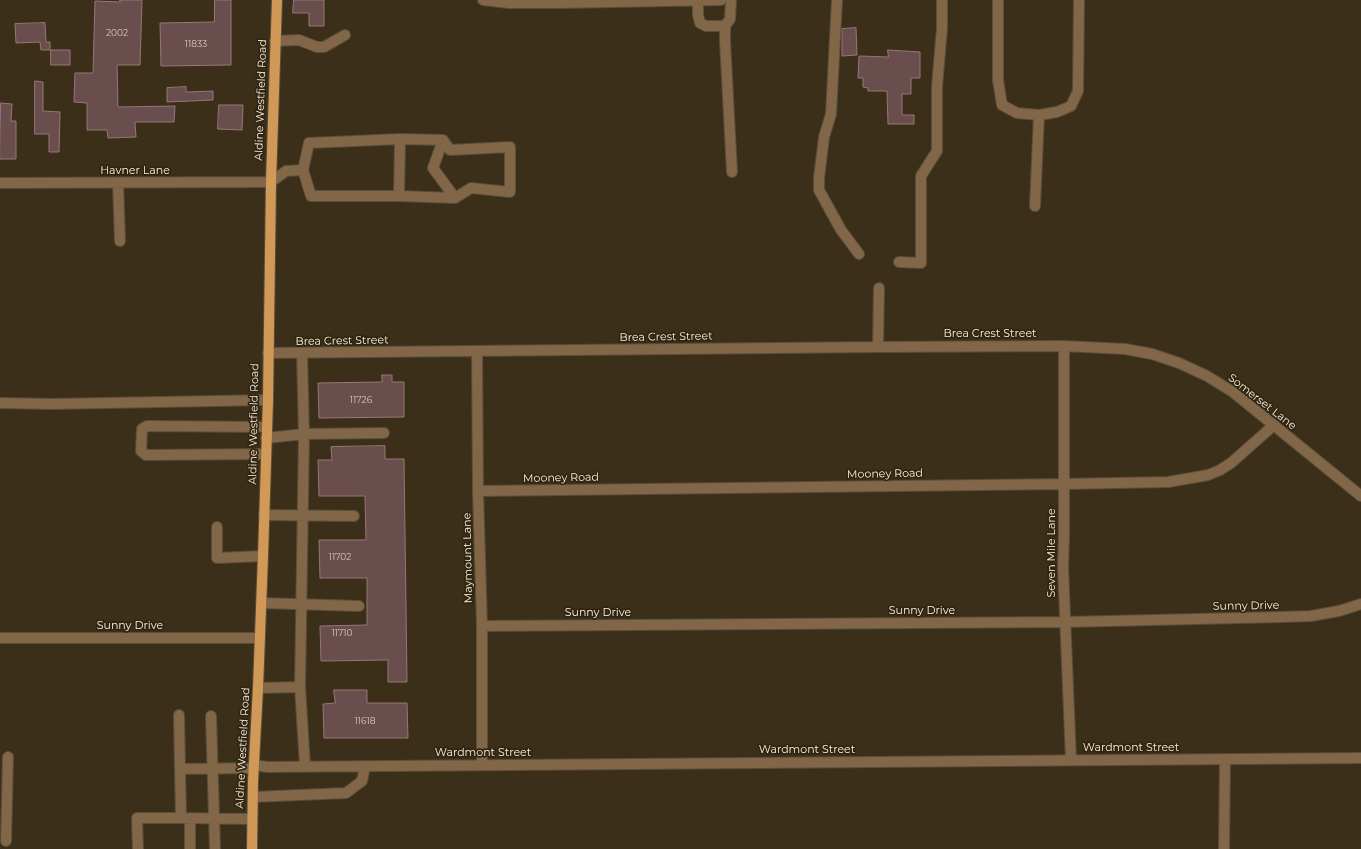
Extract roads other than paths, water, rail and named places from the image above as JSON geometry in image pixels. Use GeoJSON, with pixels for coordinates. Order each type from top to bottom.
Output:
{"type":"FeatureCollection","features":[{"type":"Feature","properties":{"kind":"main road","name":"Aldine Westfield Road"},"geometry":{"type":"LineString","coordinates":[[252,849],[253,767],[262,603],[268,400],[271,182],[276,0]]}},
{"type":"Feature","properties":{"kind":"street"},"geometry":{"type":"LineString","coordinates":[[483,0],[508,3],[721,0]]}},
{"type":"Feature","properties":{"kind":"street"},"geometry":{"type":"LineString","coordinates":[[698,0],[698,15],[700,23],[706,26],[725,26]]}},
{"type":"Feature","properties":{"kind":"street"},"geometry":{"type":"LineString","coordinates":[[731,0],[730,19],[725,26],[727,94],[732,172]]}},
{"type":"Feature","properties":{"kind":"street"},"geometry":{"type":"LineString","coordinates":[[837,0],[831,114],[824,137],[819,190],[841,230],[859,254]]}},
{"type":"Feature","properties":{"kind":"street"},"geometry":{"type":"LineString","coordinates":[[899,262],[921,263],[921,176],[938,151],[937,87],[942,28],[942,0]]}},
{"type":"Feature","properties":{"kind":"street"},"geometry":{"type":"LineString","coordinates":[[998,0],[998,80],[1002,105],[1017,113],[1039,115],[1057,112],[1071,106],[1078,90],[1079,0]]}},
{"type":"Feature","properties":{"kind":"street"},"geometry":{"type":"LineString","coordinates":[[275,41],[299,40],[317,47],[324,47],[345,35]]}},
{"type":"Feature","properties":{"kind":"street"},"geometry":{"type":"LineString","coordinates":[[1035,206],[1039,115]]}},
{"type":"Feature","properties":{"kind":"street"},"geometry":{"type":"LineString","coordinates":[[400,139],[443,140],[450,150],[510,147],[510,192],[471,188],[455,198],[399,196],[311,196],[303,170],[309,143],[400,139]]}},
{"type":"Feature","properties":{"kind":"street"},"geometry":{"type":"LineString","coordinates":[[399,196],[400,139]]}},
{"type":"Feature","properties":{"kind":"street"},"geometry":{"type":"LineString","coordinates":[[443,140],[433,168],[455,198]]}},
{"type":"Feature","properties":{"kind":"street"},"geometry":{"type":"LineString","coordinates":[[271,182],[286,171],[303,170]]}},
{"type":"Feature","properties":{"kind":"street","name":"Havner Lane"},"geometry":{"type":"LineString","coordinates":[[0,183],[271,182]]}},
{"type":"Feature","properties":{"kind":"street"},"geometry":{"type":"LineString","coordinates":[[118,183],[120,241]]}},
{"type":"Feature","properties":{"kind":"street"},"geometry":{"type":"LineString","coordinates":[[878,346],[879,288]]}},
{"type":"Feature","properties":{"kind":"street","name":"Brea Crest Street"},"geometry":{"type":"LineString","coordinates":[[268,353],[878,346],[1064,346]]}},
{"type":"Feature","properties":{"kind":"street","name":"Somerset Lane"},"geometry":{"type":"LineString","coordinates":[[1064,346],[1125,348],[1152,354],[1179,363],[1207,376],[1233,392],[1361,496]]}},
{"type":"Feature","properties":{"kind":"street","name":"Seven Mile Lane"},"geometry":{"type":"LineString","coordinates":[[1064,346],[1063,567],[1071,760]]}},
{"type":"Feature","properties":{"kind":"street","name":"Maymount Lane"},"geometry":{"type":"LineString","coordinates":[[477,351],[478,491],[482,626],[482,765]]}},
{"type":"Feature","properties":{"kind":"street"},"geometry":{"type":"LineString","coordinates":[[302,353],[304,434],[300,687],[305,766]]}},
{"type":"Feature","properties":{"kind":"street"},"geometry":{"type":"LineString","coordinates":[[0,403],[52,404],[268,400]]}},
{"type":"Feature","properties":{"kind":"street"},"geometry":{"type":"LineString","coordinates":[[266,454],[146,455],[141,451],[142,429],[147,426],[267,427]]}},
{"type":"Feature","properties":{"kind":"street","name":"Mooney Road"},"geometry":{"type":"LineString","coordinates":[[478,491],[1168,482],[1208,475],[1231,463],[1274,426]]}},
{"type":"Feature","properties":{"kind":"street"},"geometry":{"type":"LineString","coordinates":[[266,438],[304,434],[384,433]]}},
{"type":"Feature","properties":{"kind":"street"},"geometry":{"type":"LineString","coordinates":[[264,515],[354,516]]}},
{"type":"Feature","properties":{"kind":"street"},"geometry":{"type":"LineString","coordinates":[[217,526],[217,558],[263,556]]}},
{"type":"Feature","properties":{"kind":"street"},"geometry":{"type":"LineString","coordinates":[[262,603],[359,606]]}},
{"type":"Feature","properties":{"kind":"street","name":"Sunny Drive"},"geometry":{"type":"LineString","coordinates":[[482,626],[1066,622],[1311,616],[1339,611],[1361,604]]}},
{"type":"Feature","properties":{"kind":"street","name":"Sunny Drive"},"geometry":{"type":"LineString","coordinates":[[0,638],[260,638]]}},
{"type":"Feature","properties":{"kind":"street"},"geometry":{"type":"LineString","coordinates":[[258,688],[300,687]]}},
{"type":"Feature","properties":{"kind":"street"},"geometry":{"type":"LineString","coordinates":[[179,715],[180,769],[190,849]]}},
{"type":"Feature","properties":{"kind":"street"},"geometry":{"type":"LineString","coordinates":[[211,716],[214,849]]}},
{"type":"Feature","properties":{"kind":"street"},"geometry":{"type":"LineString","coordinates":[[6,841],[3,799],[8,757]]}},
{"type":"Feature","properties":{"kind":"street","name":"Wardmont Street"},"geometry":{"type":"LineString","coordinates":[[180,769],[305,766],[1361,758]]}},
{"type":"Feature","properties":{"kind":"street"},"geometry":{"type":"LineString","coordinates":[[1224,849],[1225,759]]}},
{"type":"Feature","properties":{"kind":"street"},"geometry":{"type":"LineString","coordinates":[[252,797],[346,793],[362,781],[365,766]]}},
{"type":"Feature","properties":{"kind":"street"},"geometry":{"type":"LineString","coordinates":[[138,849],[137,818],[252,819]]}}]}
